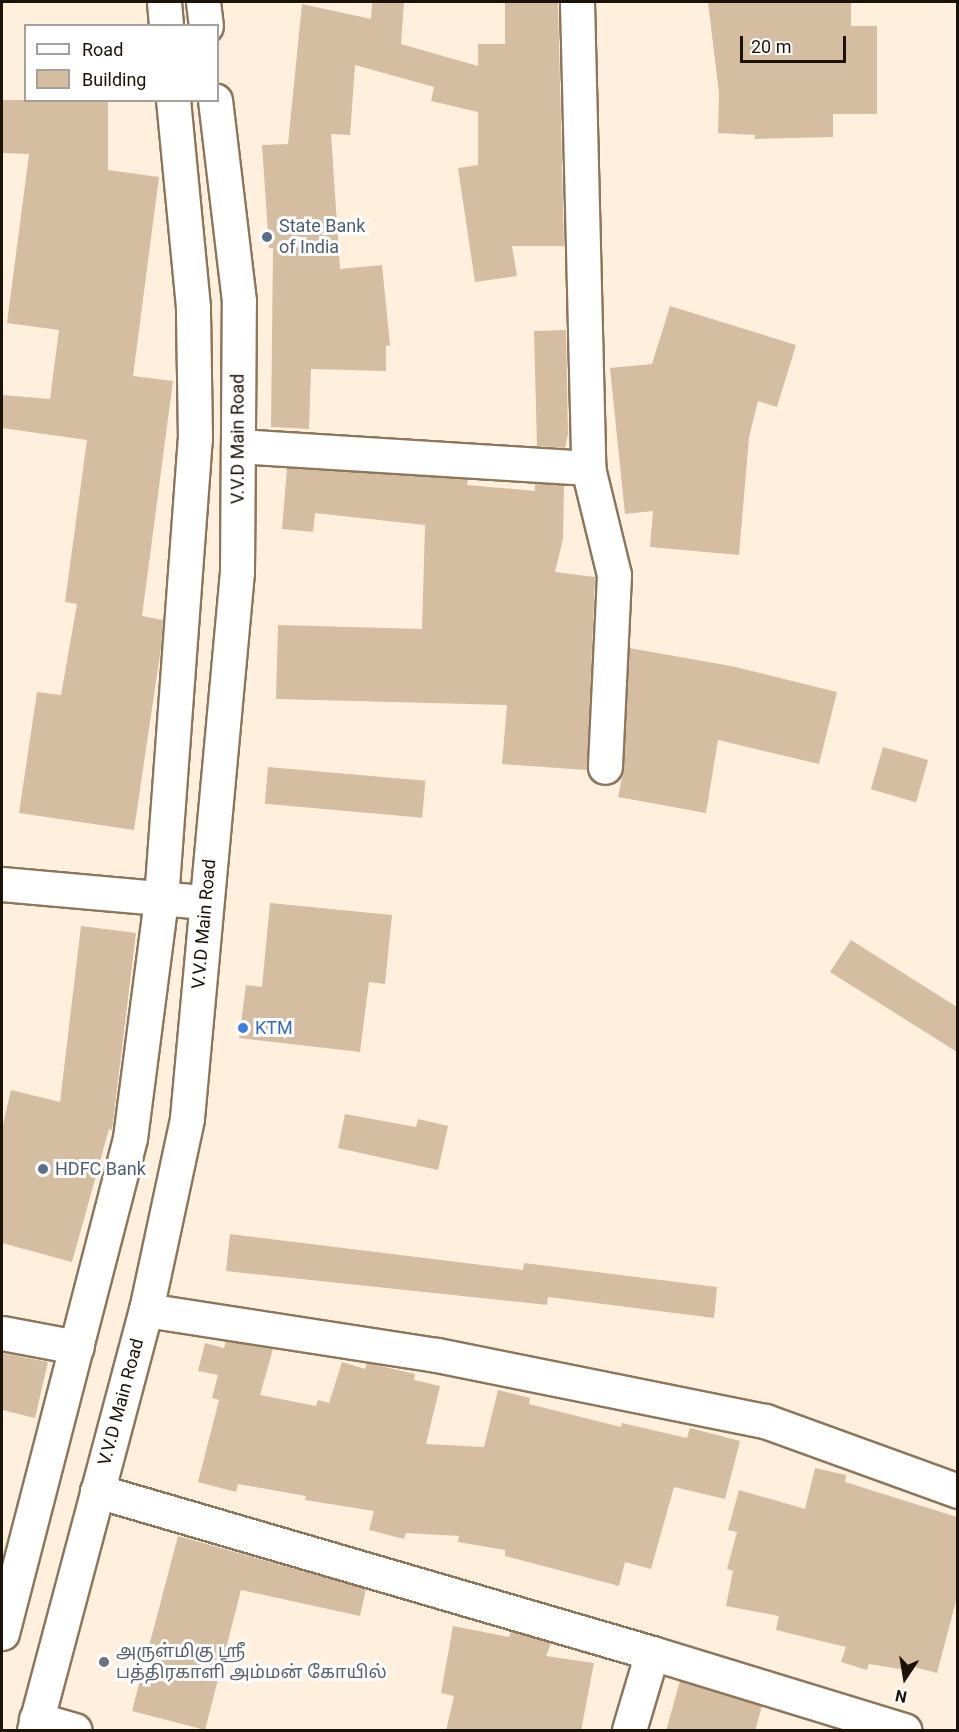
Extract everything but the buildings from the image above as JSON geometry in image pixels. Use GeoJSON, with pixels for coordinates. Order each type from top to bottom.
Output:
{"type":"FeatureCollection","features":[{"type":"Feature","properties":{"kind":"main road"},"geometry":{"type":"LineString","coordinates":[[164,2],[166,24]]}},
{"type":"Feature","properties":{"kind":"main road"},"geometry":{"type":"LineString","coordinates":[[203,2],[206,24]]}},
{"type":"Feature","properties":{"kind":"main road"},"geometry":{"type":"LineString","coordinates":[[577,2],[588,468],[614,575],[604,767]]}},
{"type":"Feature","properties":{"kind":"main road"},"geometry":{"type":"LineString","coordinates":[[2,1633],[130,1138],[161,898],[195,439],[193,307],[173,102]]}},
{"type":"Feature","properties":{"kind":"main road","name":"V.V.D Main Road"},"geometry":{"type":"LineString","coordinates":[[35,1725],[146,1310],[187,1118],[237,572],[239,301],[215,102]]}},
{"type":"Feature","properties":{"kind":"main road"},"geometry":{"type":"LineString","coordinates":[[195,439],[238,446],[588,468]]}},
{"type":"Feature","properties":{"kind":"main road"},"geometry":{"type":"LineString","coordinates":[[2,885],[205,902]]}},
{"type":"Feature","properties":{"kind":"main road"},"geometry":{"type":"LineString","coordinates":[[146,1310],[437,1355],[765,1421],[957,1491]]}},
{"type":"Feature","properties":{"kind":"main road"},"geometry":{"type":"LineString","coordinates":[[2,1333],[77,1347]]}},
{"type":"Feature","properties":{"kind":"main road"},"geometry":{"type":"LineString","coordinates":[[97,1491],[652,1653],[904,1731]]}},
{"type":"Feature","properties":{"kind":"main road"},"geometry":{"type":"LineString","coordinates":[[629,1731],[652,1653]]}},
{"type":"Feature","properties":{"kind":"main road"},"geometry":{"type":"LineString","coordinates":[[35,1725],[74,1731]]}},
{"type":"Feature","properties":{"kind":"place","name":"State Bank of India"},"geometry":{"type":"Point","coordinates":[267,237]}},
{"type":"Feature","properties":{"kind":"place","name":"KTM"},"geometry":{"type":"Point","coordinates":[243,1028]}},
{"type":"Feature","properties":{"kind":"place","name":"HDFC Bank"},"geometry":{"type":"Point","coordinates":[43,1169]}},
{"type":"Feature","properties":{"kind":"place","name":"அருள்மிகு ஶ்ரீ பத்திரகாளி அம்மன் கோயில்"},"geometry":{"type":"Point","coordinates":[104,1662]}}]}
